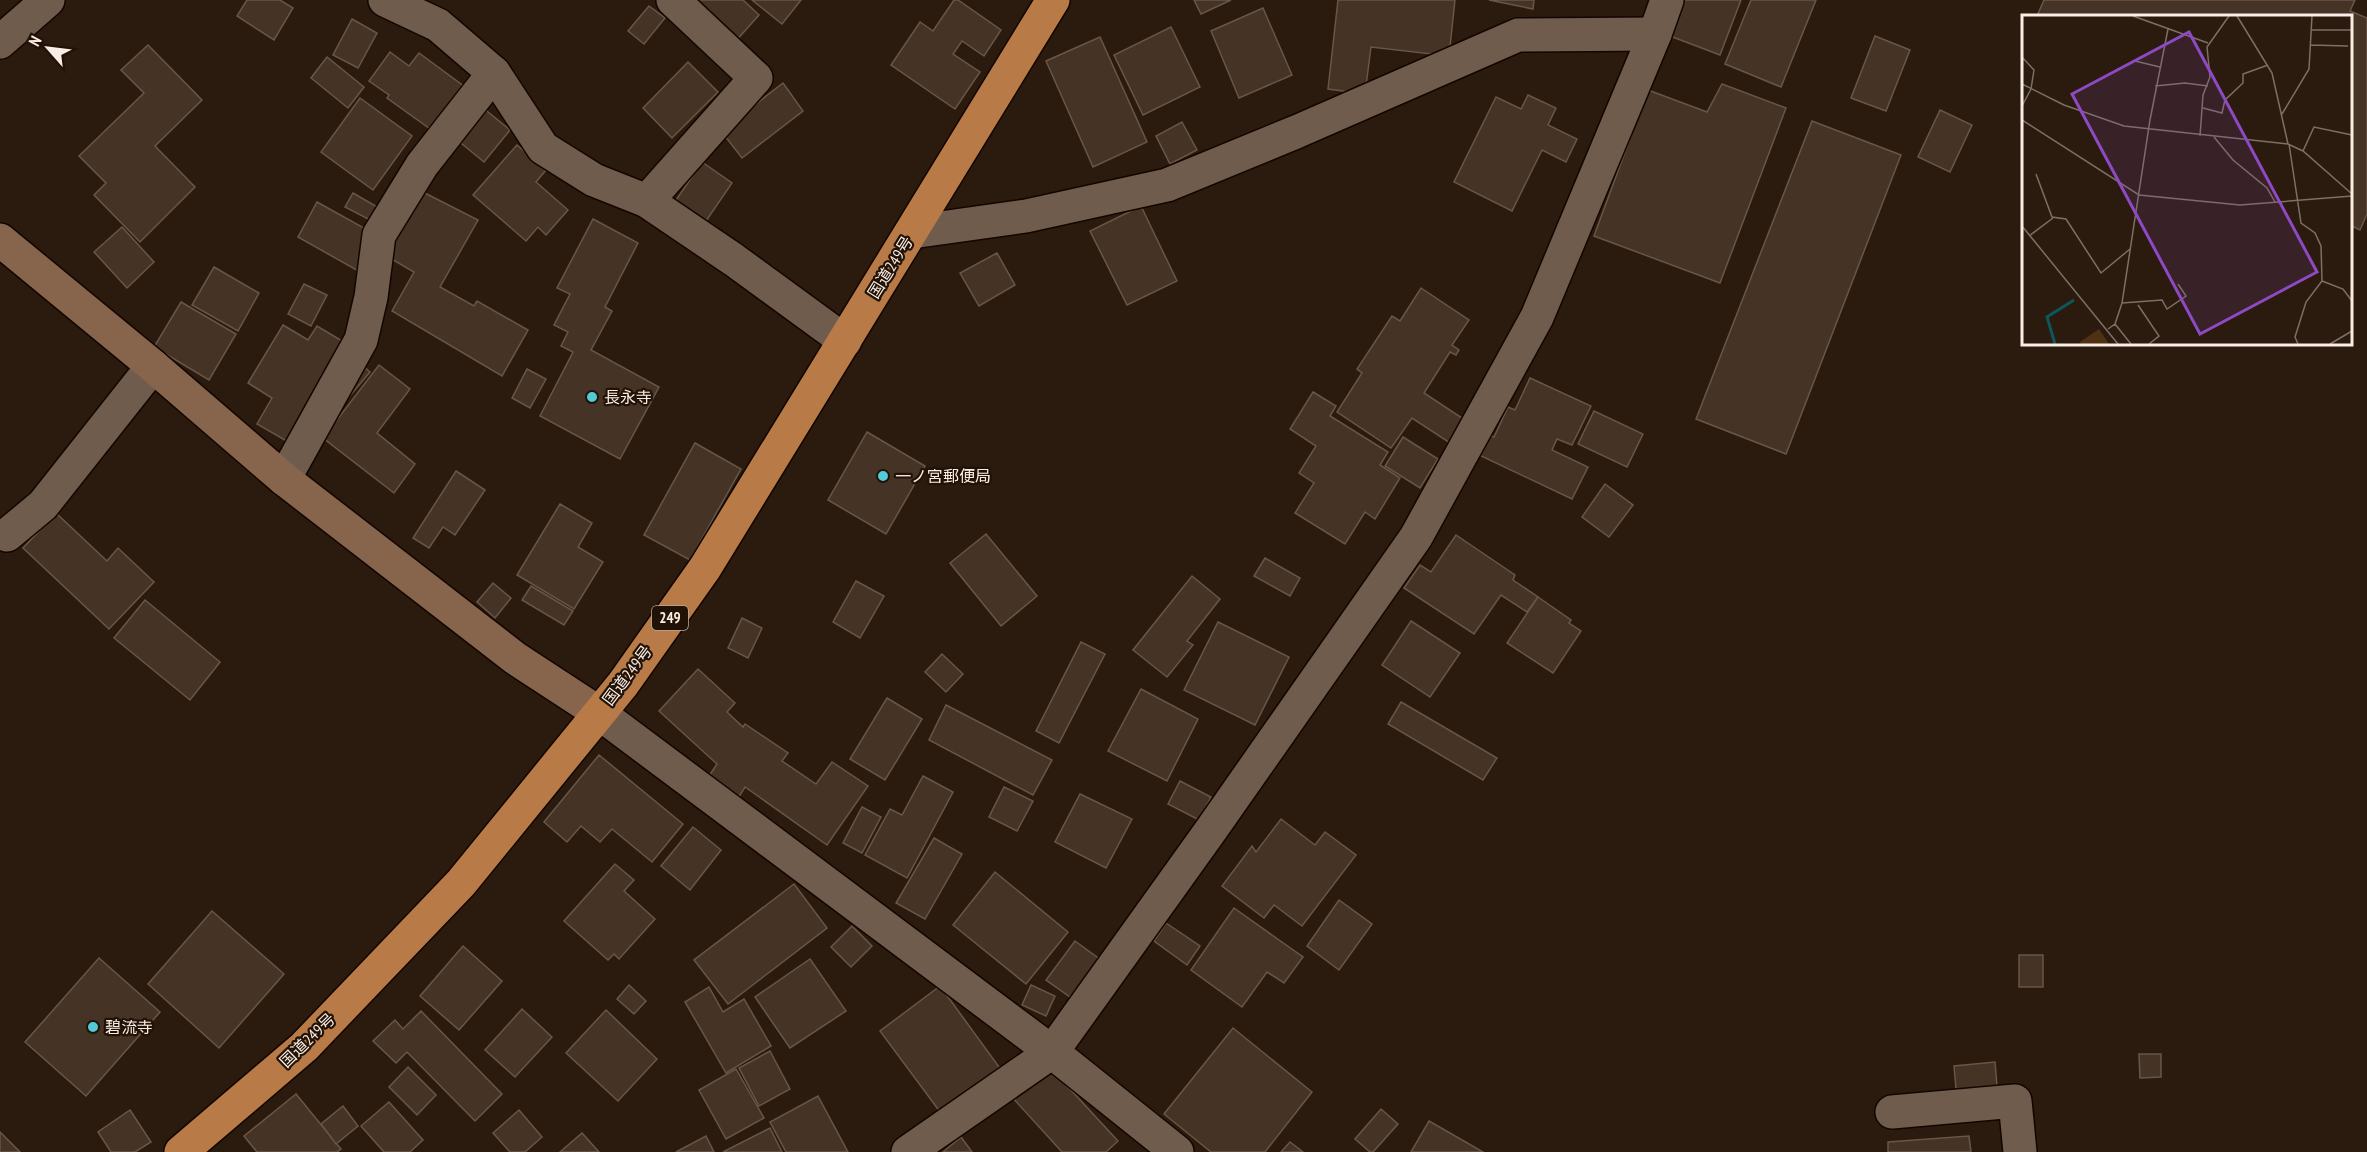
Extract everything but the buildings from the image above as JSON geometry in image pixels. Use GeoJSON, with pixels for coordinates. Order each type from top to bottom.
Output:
{"type":"FeatureCollection","features":[{"type":"Feature","properties":{"kind":"highway","name":"国道249号"},"geometry":{"type":"LineString","coordinates":[[181,1152],[304,1047],[453,891],[623,684],[705,568],[1053,0]]}},
{"type":"Feature","properties":{"kind":"street"},"geometry":{"type":"LineString","coordinates":[[0,42],[48,0]]}},
{"type":"Feature","properties":{"kind":"street"},"geometry":{"type":"LineString","coordinates":[[385,0],[438,25],[494,74],[543,148],[594,180],[647,201],[734,260],[845,341]]}},
{"type":"Feature","properties":{"kind":"street"},"geometry":{"type":"LineString","coordinates":[[647,201],[756,78],[674,0]]}},
{"type":"Feature","properties":{"kind":"street"},"geometry":{"type":"LineString","coordinates":[[908,1152],[1052,1052],[1225,811],[1416,537],[1536,317],[1655,34],[1667,0]]}},
{"type":"Feature","properties":{"kind":"street"},"geometry":{"type":"LineString","coordinates":[[912,232],[1026,216],[1167,185],[1296,132],[1518,35],[1655,34]]}},
{"type":"Feature","properties":{"kind":"street"},"geometry":{"type":"LineString","coordinates":[[284,479],[361,340],[371,297],[380,235],[422,165],[494,74]]}},
{"type":"Feature","properties":{"kind":"street"},"geometry":{"type":"LineString","coordinates":[[0,240],[153,366],[284,479],[515,658],[599,713],[1052,1052],[1177,1152]]}},
{"type":"Feature","properties":{"kind":"street"},"geometry":{"type":"LineString","coordinates":[[7,535],[43,505],[153,366]]}},
{"type":"Feature","properties":{"kind":"street"},"geometry":{"type":"LineString","coordinates":[[1892,1112],[2015,1101],[2020,1152]]}},
{"type":"Feature","properties":{"kind":"place","name":"長永寺"},"geometry":{"type":"Point","coordinates":[592,397]}},
{"type":"Feature","properties":{"kind":"place","name":"一ノ宮郵便局"},"geometry":{"type":"Point","coordinates":[883,476]}},
{"type":"Feature","properties":{"kind":"place","name":"碧流寺"},"geometry":{"type":"Point","coordinates":[93,1027]}}]}
